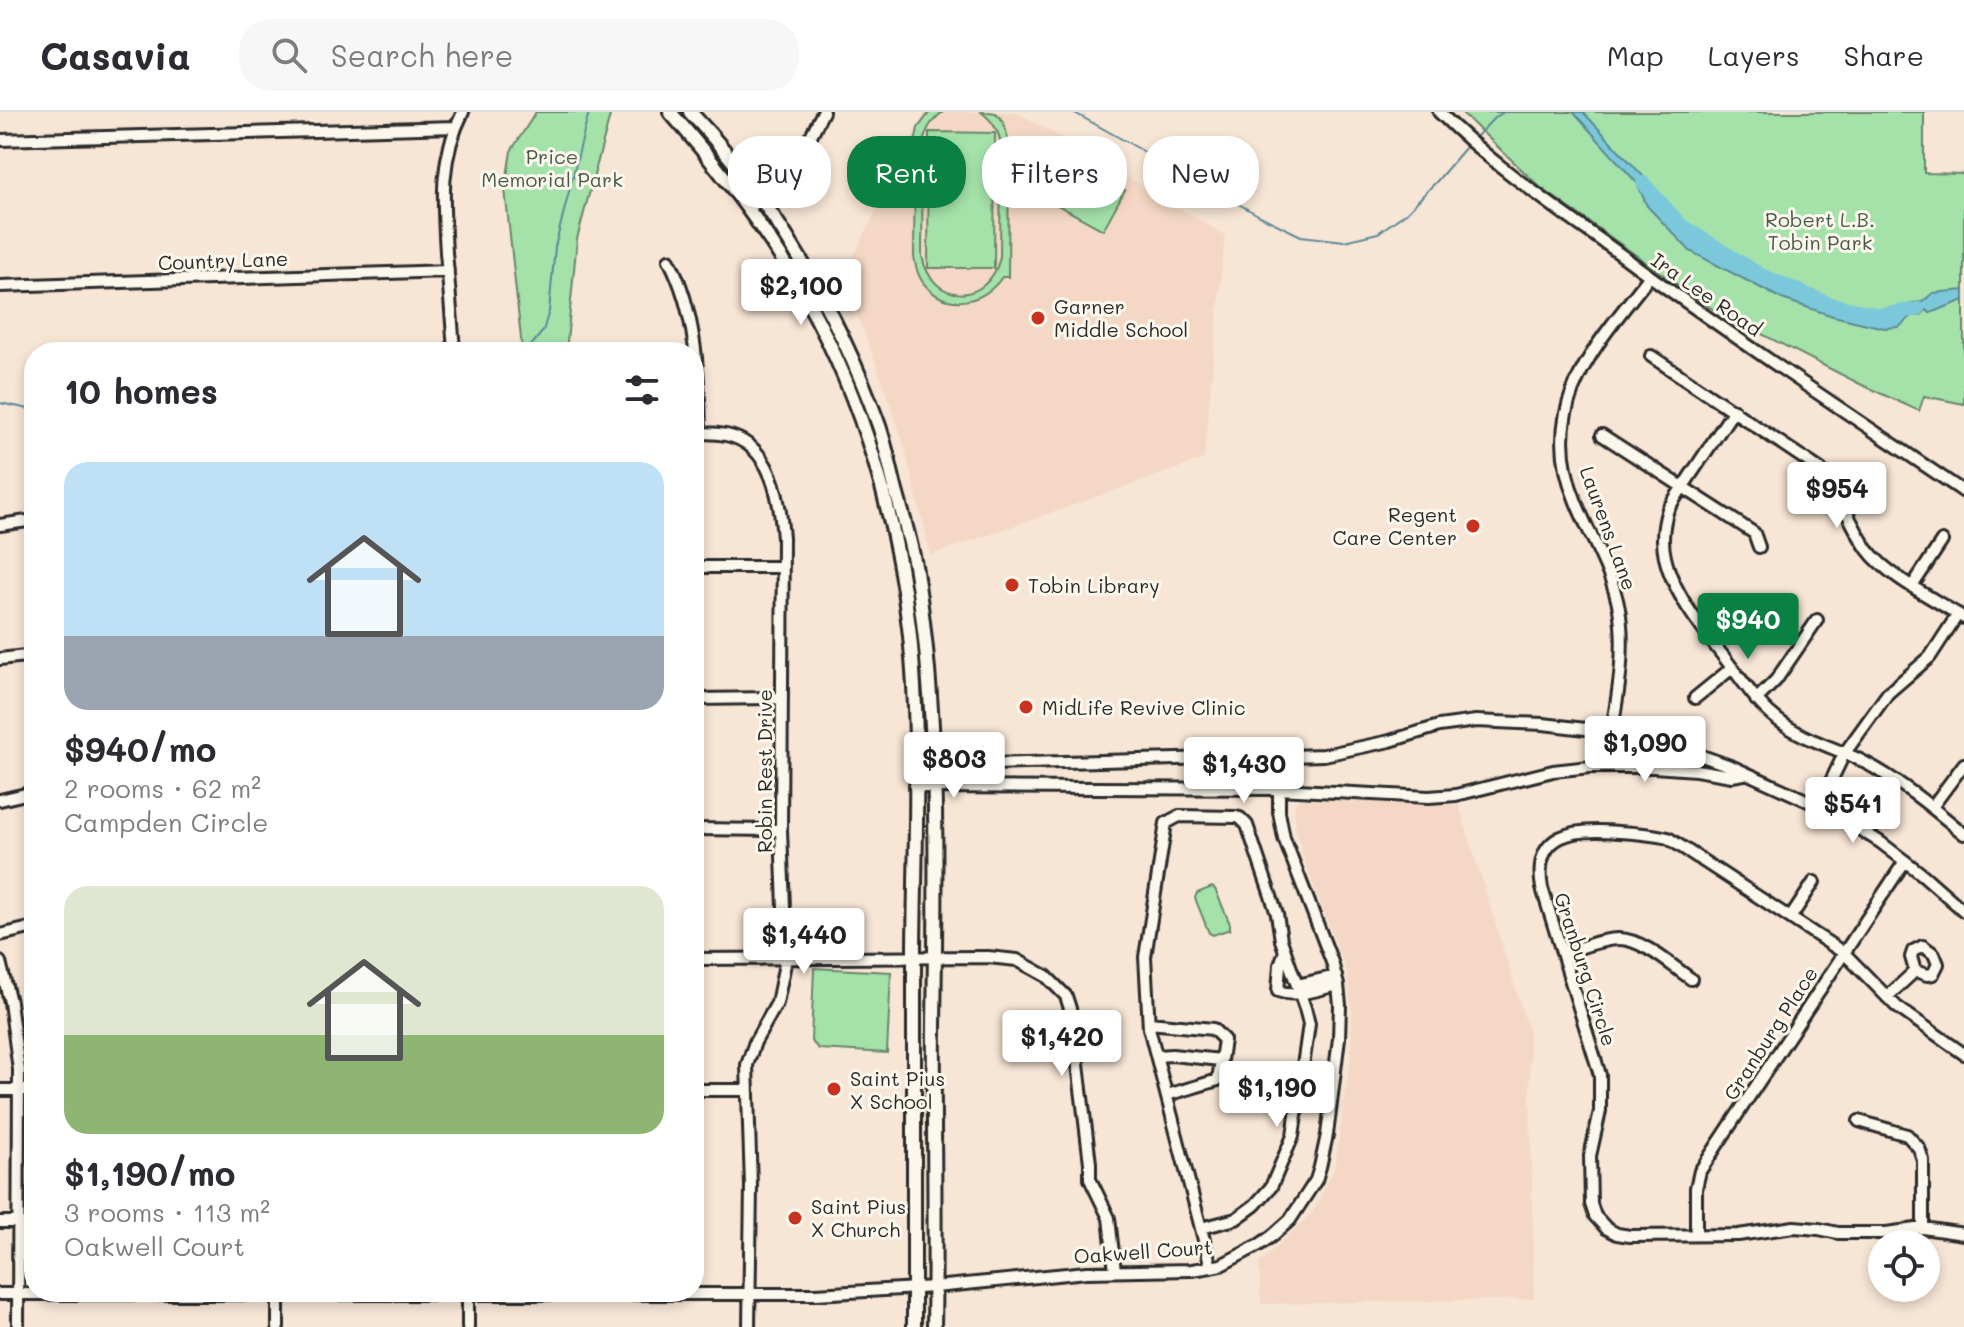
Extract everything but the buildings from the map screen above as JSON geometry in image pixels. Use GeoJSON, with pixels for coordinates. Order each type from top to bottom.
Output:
{"type":"FeatureCollection","features":[{"type":"Feature","properties":{"kind":"main road"},"geometry":{"type":"LineString","coordinates":[[670,112],[728,181]]}},
{"type":"Feature","properties":{"kind":"main road"},"geometry":{"type":"LineString","coordinates":[[690,112],[728,156]]}},
{"type":"Feature","properties":{"kind":"main road"},"geometry":{"type":"LineString","coordinates":[[698,112],[710,133]]}},
{"type":"Feature","properties":{"kind":"main road"},"geometry":{"type":"LineString","coordinates":[[748,208],[791,273],[844,378],[871,451],[884,499],[909,624],[915,766],[914,1327]]}},
{"type":"Feature","properties":{"kind":"main road"},"geometry":{"type":"LineString","coordinates":[[767,208],[819,292],[878,424],[912,549],[923,621],[935,766],[934,1327]]}},
{"type":"Feature","properties":{"kind":"street"},"geometry":{"type":"LineString","coordinates":[[453,342],[442,192],[447,155],[463,112]]}},
{"type":"Feature","properties":{"kind":"street"},"geometry":{"type":"LineString","coordinates":[[811,136],[823,112]]}},
{"type":"Feature","properties":{"kind":"street","name":"Ira Lee Road"},"geometry":{"type":"LineString","coordinates":[[1439,112],[1513,176],[1649,277],[1964,492]]}},
{"type":"Feature","properties":{"kind":"street"},"geometry":{"type":"LineString","coordinates":[[0,140],[455,127]]}},
{"type":"Feature","properties":{"kind":"street","name":"Robin Rest Drive"},"geometry":{"type":"LineString","coordinates":[[669,260],[676,272],[693,342]]}},
{"type":"Feature","properties":{"kind":"street","name":"Country Lane"},"geometry":{"type":"LineString","coordinates":[[0,286],[448,271]]}},
{"type":"Feature","properties":{"kind":"street","name":"Laurens Lane"},"geometry":{"type":"LineString","coordinates":[[1606,767],[1622,657],[1621,625],[1607,570],[1574,499],[1566,466],[1563,431],[1566,409],[1580,371],[1649,277]]}},
{"type":"Feature","properties":{"kind":"street"},"geometry":{"type":"LineString","coordinates":[[828,341],[840,335]]}},
{"type":"Feature","properties":{"kind":"street"},"geometry":{"type":"LineString","coordinates":[[1651,356],[1821,470],[1878,562],[1961,616],[1930,657],[1888,693],[1844,754],[1819,806]]}},
{"type":"Feature","properties":{"kind":"street"},"geometry":{"type":"LineString","coordinates":[[1734,410],[1671,502],[1664,523],[1662,538],[1665,559],[1684,600],[1706,635],[1756,700],[1778,721],[1861,761],[1932,807],[1964,834]]}},
{"type":"Feature","properties":{"kind":"street","name":"Robin Rest Drive"},"geometry":{"type":"LineString","coordinates":[[704,434],[726,435],[753,449],[774,482],[782,520],[781,830],[786,959],[777,1003],[750,1053],[747,1065],[751,1186],[749,1327]]}},
{"type":"Feature","properties":{"kind":"street"},"geometry":{"type":"LineString","coordinates":[[1602,435],[1754,533],[1759,547]]}},
{"type":"Feature","properties":{"kind":"street"},"geometry":{"type":"LineString","coordinates":[[884,499],[898,495]]}},
{"type":"Feature","properties":{"kind":"street"},"geometry":{"type":"LineString","coordinates":[[0,525],[24,521]]}},
{"type":"Feature","properties":{"kind":"street"},"geometry":{"type":"LineString","coordinates":[[1913,585],[1942,541]]}},
{"type":"Feature","properties":{"kind":"street"},"geometry":{"type":"LineString","coordinates":[[704,567],[783,567]]}},
{"type":"Feature","properties":{"kind":"street"},"geometry":{"type":"LineString","coordinates":[[1756,700],[1776,680],[1817,620]]}},
{"type":"Feature","properties":{"kind":"street"},"geometry":{"type":"LineString","coordinates":[[909,624],[923,621]]}},
{"type":"Feature","properties":{"kind":"street"},"geometry":{"type":"LineString","coordinates":[[911,654],[927,652]]}},
{"type":"Feature","properties":{"kind":"street"},"geometry":{"type":"LineString","coordinates":[[0,659],[24,656]]}},
{"type":"Feature","properties":{"kind":"street"},"geometry":{"type":"LineString","coordinates":[[1695,698],[1732,668]]}},
{"type":"Feature","properties":{"kind":"street"},"geometry":{"type":"LineString","coordinates":[[704,699],[781,698]]}},
{"type":"Feature","properties":{"kind":"street"},"geometry":{"type":"LineString","coordinates":[[915,766],[1338,753],[1439,726],[1476,721],[1543,724],[1611,732],[1688,751],[1733,767],[1819,806],[1880,842],[1964,911]]}},
{"type":"Feature","properties":{"kind":"street"},"geometry":{"type":"LineString","coordinates":[[1684,769],[1688,751]]}},
{"type":"Feature","properties":{"kind":"street","name":"Oakwell Court"},"geometry":{"type":"LineString","coordinates":[[704,1294],[816,1294],[1115,1271],[1192,1270],[1221,1265],[1242,1255],[1290,1220],[1316,1180],[1327,1135],[1340,1005],[1332,962],[1284,838],[1279,812],[1279,757]]}},
{"type":"Feature","properties":{"kind":"street"},"geometry":{"type":"LineString","coordinates":[[1932,807],[1964,764]]}},
{"type":"Feature","properties":{"kind":"street"},"geometry":{"type":"LineString","coordinates":[[915,787],[1279,789],[1429,797],[1456,795],[1553,771],[1606,767],[1684,769],[1732,776],[1746,774]]}},
{"type":"Feature","properties":{"kind":"street"},"geometry":{"type":"LineString","coordinates":[[0,800],[24,794]]}},
{"type":"Feature","properties":{"kind":"street"},"geometry":{"type":"LineString","coordinates":[[1201,1228],[1236,1219],[1255,1205],[1271,1187],[1293,1136],[1309,1024],[1247,825],[1236,817],[1179,816],[1166,823],[1145,957],[1149,1023],[1157,1056],[1167,1095],[1201,1228],[1211,1267]]}},
{"type":"Feature","properties":{"kind":"street"},"geometry":{"type":"LineString","coordinates":[[704,829],[781,830]]}},
{"type":"Feature","properties":{"kind":"street","name":"Granburg Circle"},"geometry":{"type":"LineString","coordinates":[[1964,1054],[1897,1007],[1844,953],[1668,838],[1610,831],[1573,832],[1561,836],[1548,847],[1542,858],[1539,871],[1542,888],[1600,1075],[1600,1111],[1590,1156],[1591,1204],[1595,1216],[1606,1228],[1630,1236],[1750,1234],[1794,1227],[1838,1233],[1886,1233],[1923,1228],[1964,1234]]}},
{"type":"Feature","properties":{"kind":"street","name":"Granburg Place"},"geometry":{"type":"LineString","coordinates":[[1696,1235],[1696,1188],[1700,1171],[1905,861]]}},
{"type":"Feature","properties":{"kind":"street"},"geometry":{"type":"LineString","coordinates":[[1791,917],[1814,882]]}},
{"type":"Feature","properties":{"kind":"street"},"geometry":{"type":"LineString","coordinates":[[0,935],[24,929]]}},
{"type":"Feature","properties":{"kind":"street"},"geometry":{"type":"LineString","coordinates":[[1563,953],[1609,940],[1630,940],[1691,979]]}},
{"type":"Feature","properties":{"kind":"street"},"geometry":{"type":"LineString","coordinates":[[1285,951],[1280,965],[1278,991],[1285,994],[1337,980]]}},
{"type":"Feature","properties":{"kind":"street"},"geometry":{"type":"LineString","coordinates":[[704,959],[988,957],[1017,960],[1046,976],[1070,1003],[1090,1179],[1109,1218],[1115,1271]]}},
{"type":"Feature","properties":{"kind":"street"},"geometry":{"type":"LineString","coordinates":[[0,962],[10,1002],[19,1070],[18,1327]]}},
{"type":"Feature","properties":{"kind":"street"},"geometry":{"type":"LineString","coordinates":[[1887,997],[1915,971]]}},
{"type":"Feature","properties":{"kind":"street"},"geometry":{"type":"LineString","coordinates":[[1149,1023],[1213,1029],[1224,1040],[1218,1080],[1167,1095]]}},
{"type":"Feature","properties":{"kind":"street"},"geometry":{"type":"LineString","coordinates":[[1157,1056],[1221,1060]]}},
{"type":"Feature","properties":{"kind":"street"},"geometry":{"type":"LineString","coordinates":[[0,1090],[24,1090]]}},
{"type":"Feature","properties":{"kind":"street"},"geometry":{"type":"LineString","coordinates":[[704,1090],[747,1090]]}},
{"type":"Feature","properties":{"kind":"street"},"geometry":{"type":"LineString","coordinates":[[1859,1121],[1907,1135],[1919,1148],[1923,1160],[1923,1228]]}},
{"type":"Feature","properties":{"kind":"street"},"geometry":{"type":"LineString","coordinates":[[0,1222],[19,1222]]}},
{"type":"Feature","properties":{"kind":"street","name":"Oakwell Court"},"geometry":{"type":"LineString","coordinates":[[0,1294],[24,1295]]}},
{"type":"Feature","properties":{"kind":"street"},"geometry":{"type":"LineString","coordinates":[[278,1302],[278,1327]]}},
{"type":"Feature","properties":{"kind":"street"},"geometry":{"type":"LineString","coordinates":[[468,1302],[468,1327]]}},
{"type":"Feature","properties":{"kind":"shaded area","name":"Garner Middle School"},"geometry":{"type":"Polygon","coordinates":[[[925,112],[1017,112],[1058,136],[982,136],[982,208],[1127,208],[1127,177],[1143,187],[1143,208],[1179,208],[1225,235],[1204,459],[931,555],[903,441],[843,278],[878,208],[966,208],[966,136],[913,136],[925,112]]]}},
{"type":"Feature","properties":{"kind":"shaded area"},"geometry":{"type":"Polygon","coordinates":[[[1299,799],[1459,805],[1529,1033],[1534,1299],[1261,1304],[1259,1263],[1313,1212],[1334,1169],[1351,1057],[1352,1012],[1347,973],[1296,831],[1294,805],[1299,799]]]}},
{"type":"Feature","properties":{"kind":"green space","name":"Price Memorial Park"},"geometry":{"type":"Polygon","coordinates":[[[536,112],[611,112],[577,239],[567,342],[521,342],[505,189],[511,151],[536,112]]]}},
{"type":"Feature","properties":{"kind":"green space"},"geometry":{"type":"Polygon","coordinates":[[[930,112],[943,112],[925,136],[916,136],[918,128],[930,112]]]}},
{"type":"Feature","properties":{"kind":"green space"},"geometry":{"type":"Polygon","coordinates":[[[981,112],[998,115],[1007,136],[999,136],[981,112]]]}},
{"type":"Feature","properties":{"kind":"green space","name":"Robert L.B. Tobin Park"},"geometry":{"type":"Polygon","coordinates":[[[1461,112],[1924,112],[1924,173],[1964,174],[1964,404],[1924,396],[1919,411],[1709,307],[1540,187],[1461,112]]]}},
{"type":"Feature","properties":{"kind":"green space"},"geometry":{"type":"Polygon","coordinates":[[[929,132],[995,133],[995,136],[982,136],[982,208],[994,208],[994,268],[928,268],[928,208],[966,208],[966,136],[929,136],[929,132]]]}},
{"type":"Feature","properties":{"kind":"green space"},"geometry":{"type":"Polygon","coordinates":[[[914,208],[922,208],[922,256],[937,284],[961,294],[985,285],[1000,257],[1000,208],[1009,208],[1008,277],[1002,277],[986,293],[966,301],[945,299],[935,294],[921,280],[914,257],[914,208]]]}},
{"type":"Feature","properties":{"kind":"green space"},"geometry":{"type":"Polygon","coordinates":[[[1063,208],[1115,208],[1103,230],[1063,208]]]}},
{"type":"Feature","properties":{"kind":"green space"},"geometry":{"type":"Polygon","coordinates":[[[1212,887],[1230,924],[1230,929],[1213,935],[1209,933],[1195,898],[1197,893],[1212,887]]]}},
{"type":"Feature","properties":{"kind":"green space"},"geometry":{"type":"Polygon","coordinates":[[[814,968],[891,972],[887,1053],[819,1049],[811,1041],[814,968]]]}},
{"type":"Feature","properties":{"kind":"water"},"geometry":{"type":"Polygon","coordinates":[[[1573,112],[1583,112],[1644,177],[1673,222],[1706,247],[1736,263],[1759,269],[1804,296],[1882,319],[1896,317],[1904,307],[1922,302],[1933,293],[1964,290],[1964,300],[1930,313],[1926,310],[1899,327],[1884,328],[1833,316],[1782,299],[1690,251],[1647,206],[1637,183],[1573,112]]]}},
{"type":"Feature","properties":{"kind":"waterway"},"geometry":{"type":"LineString","coordinates":[[534,342],[543,331],[549,311],[555,247],[589,112]]}},
{"type":"Feature","properties":{"kind":"waterway"},"geometry":{"type":"LineString","coordinates":[[1073,112],[1301,236],[1344,241],[1378,233],[1406,213],[1466,147]]}},
{"type":"Feature","properties":{"kind":"waterway"},"geometry":{"type":"LineString","coordinates":[[1476,137],[1504,112]]}},
{"type":"Feature","properties":{"kind":"waterway"},"geometry":{"type":"LineString","coordinates":[[1643,183],[1682,226],[1761,275],[1830,304],[1880,315],[1918,309]]}},
{"type":"Feature","properties":{"kind":"waterway"},"geometry":{"type":"LineString","coordinates":[[0,403],[24,408]]}},
{"type":"Feature","properties":{"kind":"place","name":"Garner Middle School"},"geometry":{"type":"Point","coordinates":[1038,318]}},
{"type":"Feature","properties":{"kind":"place","name":"Regent Care Center"},"geometry":{"type":"Point","coordinates":[1473,526]}},
{"type":"Feature","properties":{"kind":"place","name":"Tobin Library"},"geometry":{"type":"Point","coordinates":[1012,585]}},
{"type":"Feature","properties":{"kind":"place","name":"MidLife Revive Clinic"},"geometry":{"type":"Point","coordinates":[1026,707]}},
{"type":"Feature","properties":{"kind":"place","name":"Saint Pius X School"},"geometry":{"type":"Point","coordinates":[834,1089]}},
{"type":"Feature","properties":{"kind":"place","name":"Saint Pius X Church"},"geometry":{"type":"Point","coordinates":[795,1218]}}]}
